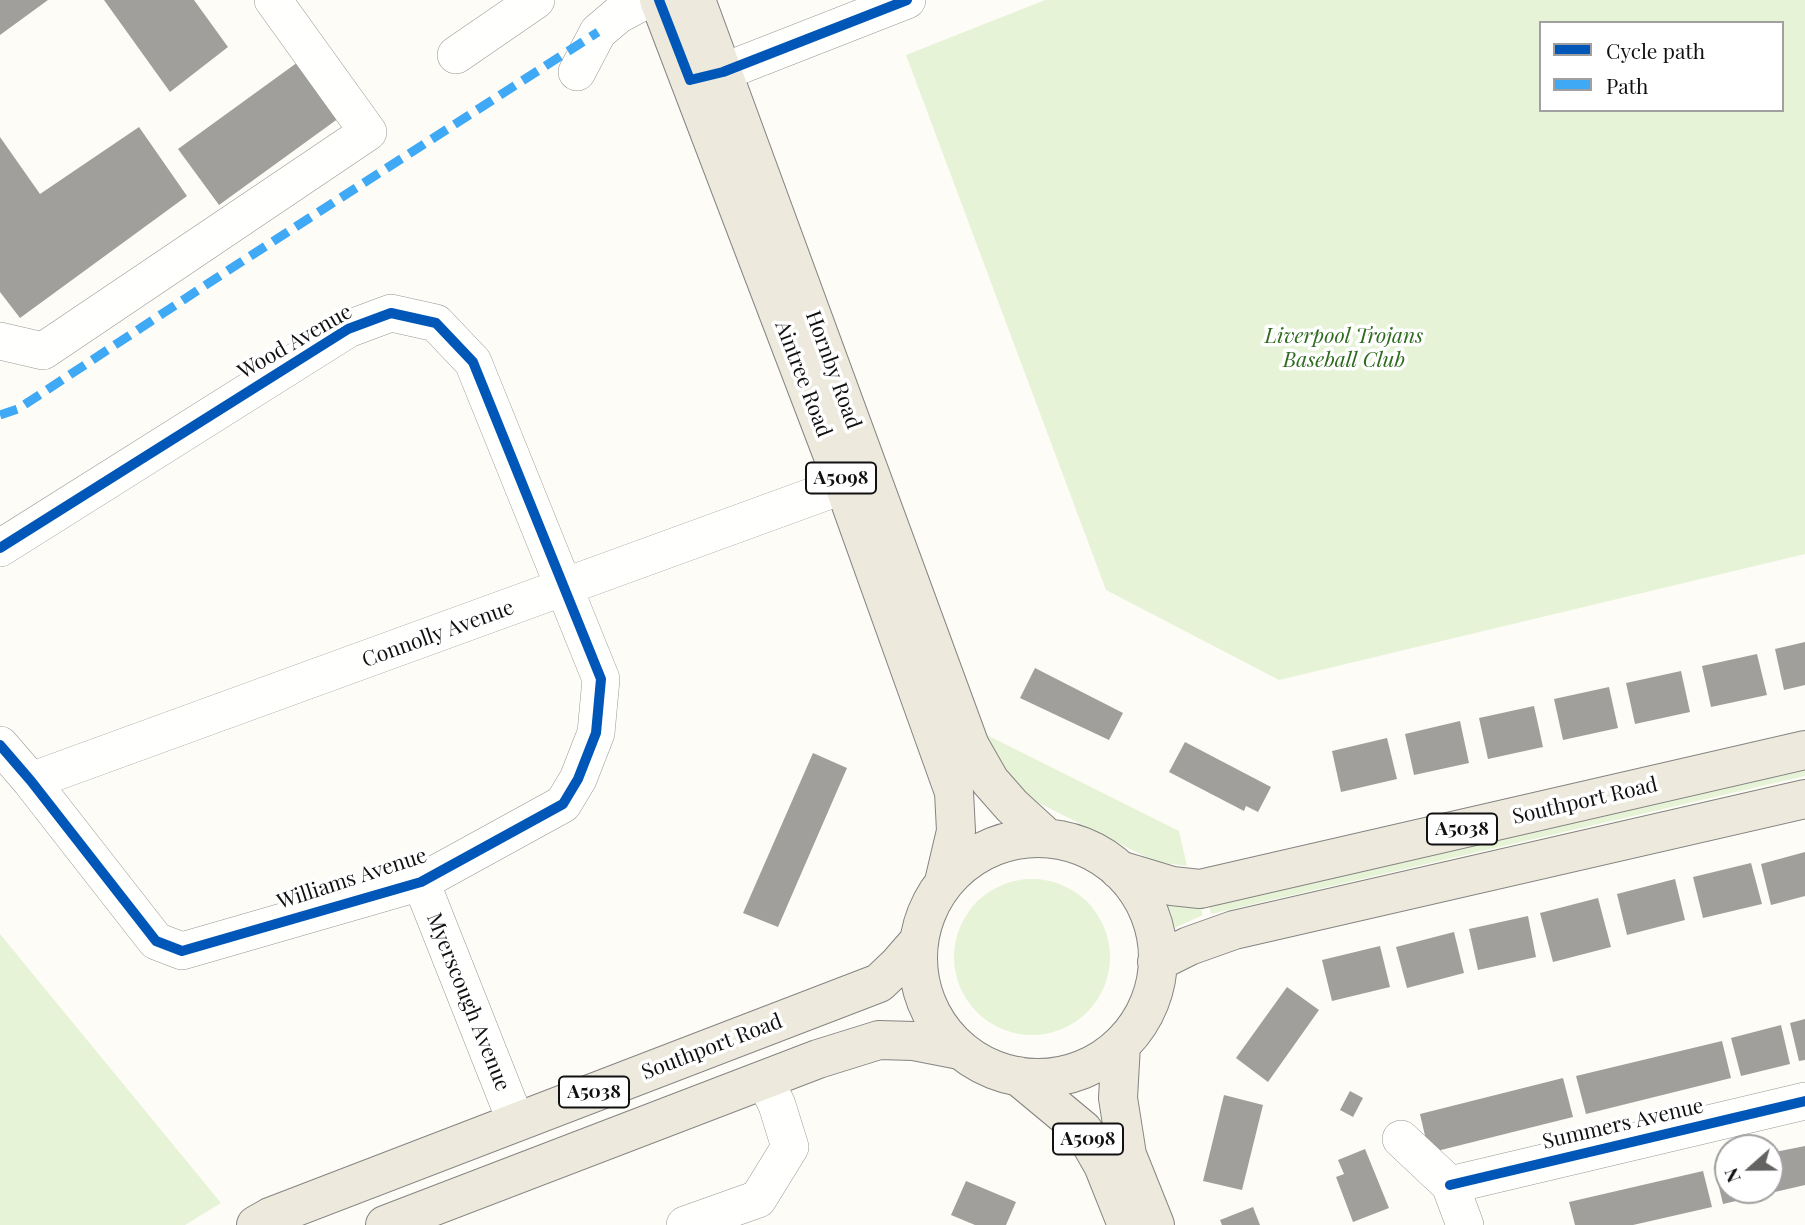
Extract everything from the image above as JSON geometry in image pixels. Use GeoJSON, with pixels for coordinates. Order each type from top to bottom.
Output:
{"type":"FeatureCollection","features":[{"type":"Feature","properties":{"kind":"main road","name":"Aintree Road"},"geometry":{"type":"LineString","coordinates":[[659,0],[844,485],[954,792],[956,831],[944,882]]}},
{"type":"Feature","properties":{"kind":"main road","name":"Hornby Road"},"geometry":{"type":"LineString","coordinates":[[696,0],[970,746],[990,781],[1046,838]]}},
{"type":"Feature","properties":{"kind":"main road","name":"Southport Road"},"geometry":{"type":"LineString","coordinates":[[1119,870],[1172,886],[1200,889],[1805,750]]}},
{"type":"Feature","properties":{"kind":"main road","name":"A5038"},"geometry":{"type":"LineString","coordinates":[[1157,962],[1189,946],[1234,930],[1805,799]]}},
{"type":"Feature","properties":{"kind":"main road","name":"A5038"},"geometry":{"type":"LineString","coordinates":[[1046,838],[1072,843],[1093,851],[1119,870],[1134,887],[1150,916],[1157,943],[1157,962],[1150,1002],[1136,1027],[1121,1045],[1097,1062],[1073,1072],[1042,1078],[1018,1076],[986,1066],[960,1049],[943,1032],[928,1007],[919,976],[919,941],[930,904],[944,882],[964,863],[990,847],[1016,840],[1046,838]]}},
{"type":"Feature","properties":{"kind":"main road","name":"Southport Road"},"geometry":{"type":"LineString","coordinates":[[256,1225],[270,1217],[879,983],[919,941]]}},
{"type":"Feature","properties":{"kind":"main road","name":"A5038"},"geometry":{"type":"LineString","coordinates":[[409,1220],[765,1080],[879,1040],[914,1041],[960,1049]]}},
{"type":"Feature","properties":{"kind":"main road","name":"A5098"},"geometry":{"type":"LineString","coordinates":[[1121,1045],[1118,1098],[1126,1155],[1155,1225]]}},
{"type":"Feature","properties":{"kind":"main road","name":"A5098"},"geometry":{"type":"LineString","coordinates":[[1018,1076],[1083,1129],[1104,1165],[1127,1225]]}},
{"type":"Feature","properties":{"kind":"street"},"geometry":{"type":"LineString","coordinates":[[0,341],[43,351],[368,132],[273,0]]}},
{"type":"Feature","properties":{"kind":"street"},"geometry":{"type":"LineString","coordinates":[[456,55],[536,0]]}},
{"type":"Feature","properties":{"kind":"street"},"geometry":{"type":"LineString","coordinates":[[577,72],[597,32],[646,0]]}},
{"type":"Feature","properties":{"kind":"street"},"geometry":{"type":"LineString","coordinates":[[723,72],[907,0]]}},
{"type":"Feature","properties":{"kind":"street","name":"Wood Avenue"},"geometry":{"type":"LineString","coordinates":[[0,548],[348,329],[391,313],[436,323],[473,362],[565,588]]}},
{"type":"Feature","properties":{"kind":"street","name":"Connolly Avenue"},"geometry":{"type":"LineString","coordinates":[[31,781],[844,485]]}},
{"type":"Feature","properties":{"kind":"street","name":"Williams Avenue"},"geometry":{"type":"LineString","coordinates":[[31,781],[156,941],[182,951],[421,882],[563,804],[578,779],[596,733],[601,679],[565,588]]}},
{"type":"Feature","properties":{"kind":"street"},"geometry":{"type":"LineString","coordinates":[[0,746],[31,781]]}},
{"type":"Feature","properties":{"kind":"street","name":"Myerscough Avenue"},"geometry":{"type":"LineString","coordinates":[[421,882],[516,1122]]}},
{"type":"Feature","properties":{"kind":"street"},"geometry":{"type":"LineString","coordinates":[[685,1225],[758,1199],[790,1147],[777,1105],[765,1080]]}},
{"type":"Feature","properties":{"kind":"street","name":"Summers Avenue"},"geometry":{"type":"LineString","coordinates":[[1450,1185],[1805,1101]]}},
{"type":"Feature","properties":{"kind":"street"},"geometry":{"type":"LineString","coordinates":[[1401,1139],[1450,1185],[1465,1225]]}},
{"type":"Feature","properties":{"kind":"green space","name":"Liverpool Trojans Baseball Club"},"geometry":{"type":"Polygon","coordinates":[[[1045,0],[1805,0],[1805,554],[1279,680],[1106,590],[906,55],[1045,0]]]}},
{"type":"Feature","properties":{"kind":"green space"},"geometry":{"type":"Polygon","coordinates":[[[981,732],[1179,831],[1187,866],[1156,862],[1039,803],[1018,786],[997,762],[981,732]]]}},
{"type":"Feature","properties":{"kind":"green space"},"geometry":{"type":"Polygon","coordinates":[[[1805,762],[1805,776],[1211,914],[1208,900],[1805,762]]]}},
{"type":"Feature","properties":{"kind":"green space"},"geometry":{"type":"Polygon","coordinates":[[[1032,879],[1062,885],[1087,902],[1104,927],[1110,957],[1104,987],[1087,1012],[1062,1029],[1032,1035],[1002,1029],[977,1012],[960,987],[954,957],[960,927],[977,902],[1002,885],[1032,879]]]}},
{"type":"Feature","properties":{"kind":"green space"},"geometry":{"type":"Polygon","coordinates":[[[1166,901],[1198,901],[1203,915],[1170,930],[1162,906],[1166,901]]]}},
{"type":"Feature","properties":{"kind":"green space"},"geometry":{"type":"Polygon","coordinates":[[[0,934],[221,1203],[185,1225],[0,1225],[0,934]]]}},
{"type":"Feature","properties":{"kind":"building"},"geometry":{"type":"Polygon","coordinates":[[[0,0],[48,0],[0,35],[0,0]]]}},
{"type":"Feature","properties":{"kind":"building"},"geometry":{"type":"Polygon","coordinates":[[[104,0],[194,0],[228,47],[170,92],[104,0]]]}},
{"type":"Feature","properties":{"kind":"building"},"geometry":{"type":"Polygon","coordinates":[[[298,62],[339,118],[219,205],[178,149],[298,62]]]}},
{"type":"Feature","properties":{"kind":"building"},"geometry":{"type":"Polygon","coordinates":[[[139,127],[187,196],[20,318],[0,292],[0,137],[40,194],[139,127]]]}},
{"type":"Feature","properties":{"kind":"building"},"geometry":{"type":"Polygon","coordinates":[[[1805,642],[1805,685],[1784,690],[1775,649],[1805,642]]]}},
{"type":"Feature","properties":{"kind":"building"},"geometry":{"type":"Polygon","coordinates":[[[1757,654],[1767,695],[1711,707],[1702,666],[1757,654]]]}},
{"type":"Feature","properties":{"kind":"building"},"geometry":{"type":"Polygon","coordinates":[[[1035,668],[1123,713],[1109,740],[1020,698],[1035,668]]]}},
{"type":"Feature","properties":{"kind":"building"},"geometry":{"type":"Polygon","coordinates":[[[1681,671],[1690,712],[1635,724],[1626,683],[1681,671]]]}},
{"type":"Feature","properties":{"kind":"building"},"geometry":{"type":"Polygon","coordinates":[[[1609,687],[1618,728],[1563,740],[1554,699],[1609,687]]]}},
{"type":"Feature","properties":{"kind":"building"},"geometry":{"type":"Polygon","coordinates":[[[1534,706],[1543,747],[1488,759],[1479,718],[1534,706]]]}},
{"type":"Feature","properties":{"kind":"building"},"geometry":{"type":"Polygon","coordinates":[[[1460,721],[1469,763],[1414,775],[1405,734],[1460,721]]]}},
{"type":"Feature","properties":{"kind":"building"},"geometry":{"type":"Polygon","coordinates":[[[1387,738],[1397,779],[1341,792],[1332,751],[1387,738]]]}},
{"type":"Feature","properties":{"kind":"building"},"geometry":{"type":"Polygon","coordinates":[[[1185,742],[1271,787],[1258,812],[1246,806],[1244,811],[1169,772],[1185,742]]]}},
{"type":"Feature","properties":{"kind":"building"},"geometry":{"type":"Polygon","coordinates":[[[813,753],[847,768],[778,927],[743,913],[813,753]]]}},
{"type":"Feature","properties":{"kind":"building"},"geometry":{"type":"Polygon","coordinates":[[[1805,852],[1805,896],[1771,905],[1761,864],[1805,852]]]}},
{"type":"Feature","properties":{"kind":"building"},"geometry":{"type":"Polygon","coordinates":[[[1751,863],[1762,904],[1703,918],[1693,877],[1751,863]]]}},
{"type":"Feature","properties":{"kind":"building"},"geometry":{"type":"Polygon","coordinates":[[[1675,879],[1685,920],[1627,935],[1617,894],[1675,879]]]}},
{"type":"Feature","properties":{"kind":"building"},"geometry":{"type":"Polygon","coordinates":[[[1598,898],[1611,947],[1553,962],[1540,913],[1598,898]]]}},
{"type":"Feature","properties":{"kind":"building"},"geometry":{"type":"Polygon","coordinates":[[[1528,916],[1536,957],[1478,970],[1469,929],[1528,916]]]}},
{"type":"Feature","properties":{"kind":"building"},"geometry":{"type":"Polygon","coordinates":[[[1454,932],[1464,973],[1407,988],[1396,947],[1454,932]]]}},
{"type":"Feature","properties":{"kind":"building"},"geometry":{"type":"Polygon","coordinates":[[[1380,946],[1390,987],[1332,1001],[1322,960],[1380,946]]]}},
{"type":"Feature","properties":{"kind":"building"},"geometry":{"type":"Polygon","coordinates":[[[1287,987],[1319,1010],[1268,1082],[1236,1058],[1287,987]]]}},
{"type":"Feature","properties":{"kind":"building"},"geometry":{"type":"Polygon","coordinates":[[[1805,1019],[1805,1060],[1799,1061],[1790,1023],[1805,1019]]]}},
{"type":"Feature","properties":{"kind":"building"},"geometry":{"type":"Polygon","coordinates":[[[1781,1025],[1790,1064],[1741,1076],[1731,1038],[1781,1025]]]}},
{"type":"Feature","properties":{"kind":"building"},"geometry":{"type":"Polygon","coordinates":[[[1722,1041],[1731,1078],[1586,1114],[1576,1076],[1722,1041]]]}},
{"type":"Feature","properties":{"kind":"building"},"geometry":{"type":"Polygon","coordinates":[[[1563,1078],[1573,1117],[1429,1153],[1420,1114],[1563,1078]]]}},
{"type":"Feature","properties":{"kind":"building"},"geometry":{"type":"Polygon","coordinates":[[[1350,1091],[1363,1098],[1353,1117],[1340,1110],[1350,1091]]]}},
{"type":"Feature","properties":{"kind":"building"},"geometry":{"type":"Polygon","coordinates":[[[1224,1095],[1263,1105],[1242,1190],[1203,1181],[1224,1095]]]}},
{"type":"Feature","properties":{"kind":"building"},"geometry":{"type":"Polygon","coordinates":[[[1805,1146],[1805,1185],[1784,1190],[1784,1150],[1805,1146]]]}},
{"type":"Feature","properties":{"kind":"building"},"geometry":{"type":"Polygon","coordinates":[[[1365,1149],[1389,1208],[1353,1222],[1336,1177],[1344,1174],[1338,1160],[1365,1149]]]}},
{"type":"Feature","properties":{"kind":"building"},"geometry":{"type":"Polygon","coordinates":[[[1703,1171],[1712,1207],[1633,1225],[1575,1225],[1569,1202],[1703,1171]]]}},
{"type":"Feature","properties":{"kind":"building"},"geometry":{"type":"Polygon","coordinates":[[[966,1181],[1016,1202],[1006,1225],[975,1225],[951,1215],[966,1181]]]}},
{"type":"Feature","properties":{"kind":"building"},"geometry":{"type":"Polygon","coordinates":[[[1253,1207],[1260,1225],[1222,1225],[1220,1220],[1253,1207]]]}},
{"type":"Feature","properties":{"kind":"marked path"},"geometry":{"type":"LineString","coordinates":[[0,415],[18,409],[598,32]]}},
{"type":"Feature","properties":{"kind":"cycle path"},"geometry":{"type":"LineString","coordinates":[[659,0],[690,80],[723,72],[907,0]]}},
{"type":"Feature","properties":{"kind":"cycle path"},"geometry":{"type":"LineString","coordinates":[[0,548],[348,329],[391,313],[436,323],[473,362],[601,679],[596,733],[578,779],[563,804],[421,882],[182,951],[156,941],[0,745]]}},
{"type":"Feature","properties":{"kind":"cycle path"},"geometry":{"type":"LineString","coordinates":[[1450,1185],[1805,1101]]}}]}
